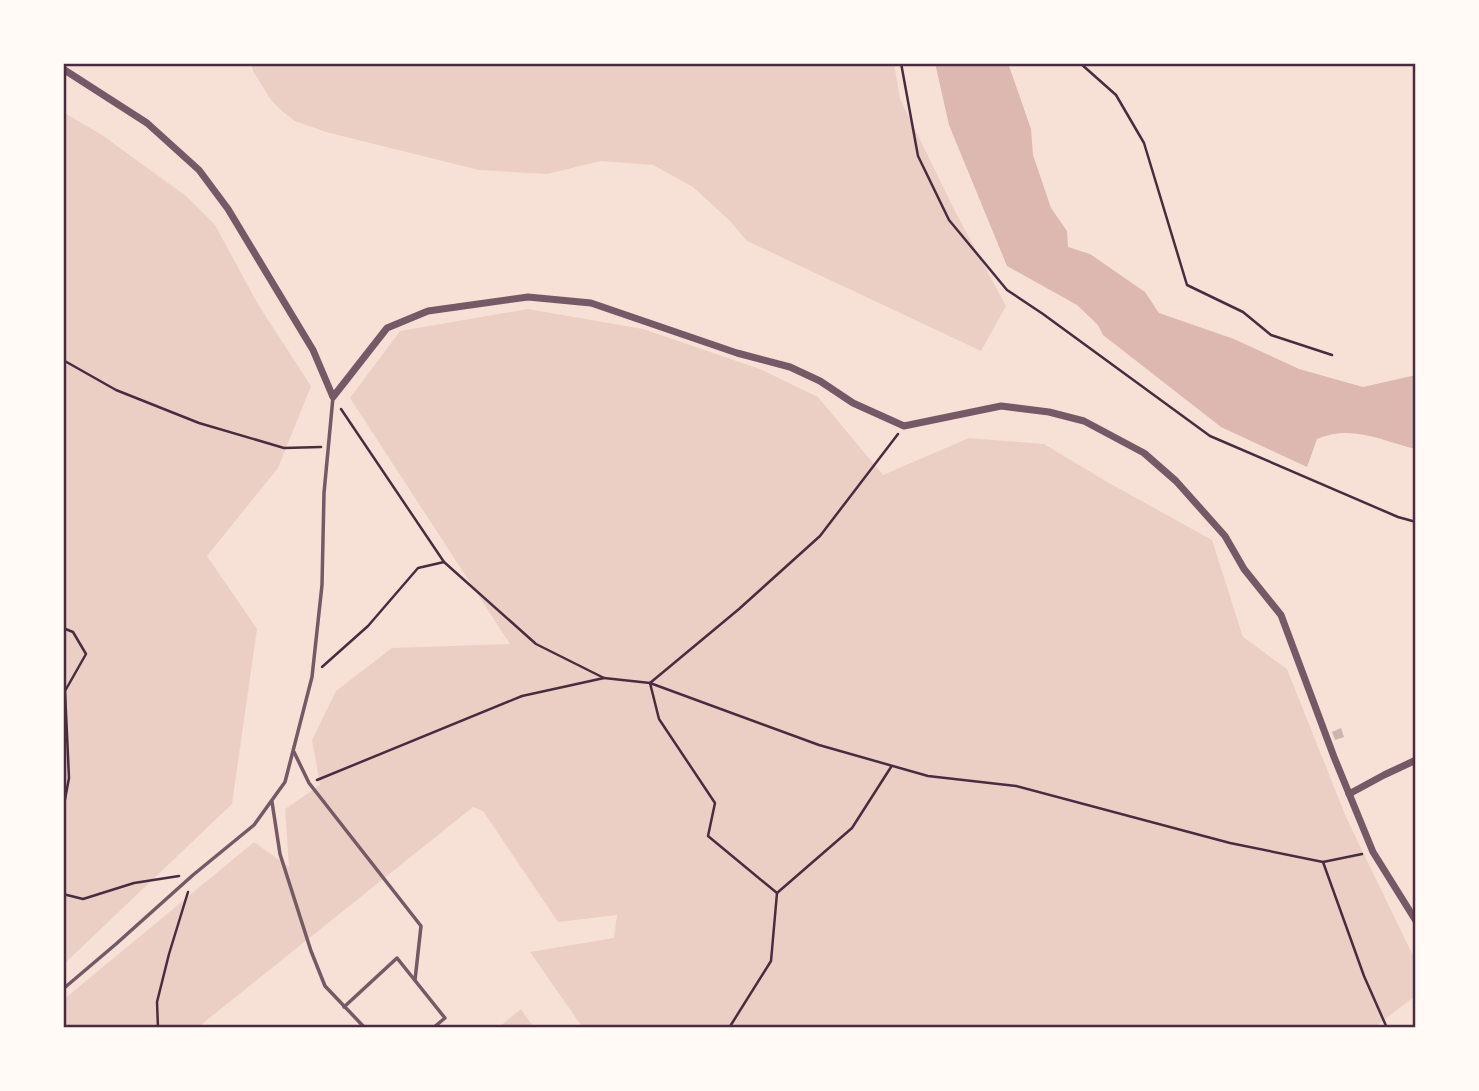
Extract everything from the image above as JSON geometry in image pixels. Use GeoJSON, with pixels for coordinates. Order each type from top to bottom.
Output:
{"type":"FeatureCollection","features":[{"type":"Feature","properties":{"kind":"street"},"geometry":{"type":"LineString","coordinates":[[63,69],[146,123],[199,170],[228,209],[313,350],[333,397],[387,328],[428,311],[528,297],[591,303],[737,353],[790,368],[820,381],[853,403],[904,426],[1002,406],[1049,412],[1084,421],[1144,453],[1176,481],[1224,536],[1244,569],[1281,615],[1373,852],[1416,921]]}},
{"type":"Feature","properties":{"kind":"street"},"geometry":{"type":"LineString","coordinates":[[1349,794],[1416,760]]}},
{"type":"Feature","properties":{"kind":"lane"},"geometry":{"type":"LineString","coordinates":[[63,989],[254,825],[285,782],[312,677],[322,585],[324,493],[333,397]]}},
{"type":"Feature","properties":{"kind":"lane"},"geometry":{"type":"LineString","coordinates":[[293,750],[309,783],[421,926],[415,980]]}},
{"type":"Feature","properties":{"kind":"lane"},"geometry":{"type":"LineString","coordinates":[[272,800],[280,854],[325,986],[365,1028]]}},
{"type":"Feature","properties":{"kind":"lane"},"geometry":{"type":"LineString","coordinates":[[344,1007],[397,958],[445,1018],[433,1028]]}},
{"type":"Feature","properties":{"kind":"path"},"geometry":{"type":"LineString","coordinates":[[901,63],[918,156],[950,220],[1007,290],[1210,436],[1416,523]]}},
{"type":"Feature","properties":{"kind":"path"},"geometry":{"type":"LineString","coordinates":[[1080,63],[1116,95],[1144,143],[1187,285],[1243,312],[1271,335],[1332,355]]}},
{"type":"Feature","properties":{"kind":"path"},"geometry":{"type":"LineString","coordinates":[[63,360],[116,390],[199,423],[284,448],[328,446]]}},
{"type":"Feature","properties":{"kind":"path"},"geometry":{"type":"LineString","coordinates":[[333,397],[444,562],[536,644],[604,678]]}},
{"type":"Feature","properties":{"kind":"path"},"geometry":{"type":"LineString","coordinates":[[650,683],[739,609],[820,536],[904,426]]}},
{"type":"Feature","properties":{"kind":"path"},"geometry":{"type":"LineString","coordinates":[[312,677],[368,626],[418,568],[444,562]]}},
{"type":"Feature","properties":{"kind":"path"},"geometry":{"type":"LineString","coordinates":[[63,628],[73,632],[86,654],[64,689],[63,696]]}},
{"type":"Feature","properties":{"kind":"path"},"geometry":{"type":"LineString","coordinates":[[309,783],[522,696],[604,678],[650,683],[819,745],[928,776],[1016,786],[1230,843],[1323,862],[1373,852]]}},
{"type":"Feature","properties":{"kind":"path"},"geometry":{"type":"LineString","coordinates":[[650,683],[659,719],[715,803],[708,836],[777,893]]}},
{"type":"Feature","properties":{"kind":"path"},"geometry":{"type":"LineString","coordinates":[[63,810],[69,778],[64,689]]}},
{"type":"Feature","properties":{"kind":"path"},"geometry":{"type":"LineString","coordinates":[[729,1028],[771,961],[777,893],[852,828],[892,766]]}},
{"type":"Feature","properties":{"kind":"path"},"geometry":{"type":"LineString","coordinates":[[1323,862],[1364,976],[1387,1028]]}},
{"type":"Feature","properties":{"kind":"path"},"geometry":{"type":"LineString","coordinates":[[63,894],[83,899],[134,883],[193,875],[157,1002],[158,1028]]}},
{"type":"Feature","properties":{"kind":"shaded area"},"geometry":{"type":"Polygon","coordinates":[[[251,63],[894,63],[900,99],[957,215],[1006,306],[981,351],[747,241],[730,221],[693,187],[653,165],[601,161],[547,174],[479,170],[326,132],[295,121],[283,112],[271,100],[251,63]]]}},
{"type":"Feature","properties":{"kind":"shaded area"},"geometry":{"type":"Polygon","coordinates":[[[935,63],[1008,63],[1031,129],[1033,155],[1051,208],[1067,231],[1068,247],[1090,254],[1145,292],[1159,313],[1234,339],[1299,369],[1363,387],[1416,375],[1416,449],[1355,433],[1330,435],[1317,439],[1307,467],[1221,427],[1103,335],[1098,325],[1077,305],[1007,266],[949,125],[935,63]]]}},
{"type":"Feature","properties":{"kind":"shaded area"},"geometry":{"type":"Polygon","coordinates":[[[63,112],[102,135],[186,196],[215,225],[259,306],[311,386],[278,468],[207,556],[257,629],[232,804],[63,965],[63,112]]]}},
{"type":"Feature","properties":{"kind":"shaded area"},"geometry":{"type":"Polygon","coordinates":[[[528,309],[643,329],[760,369],[818,397],[883,475],[969,438],[1044,444],[1212,540],[1243,637],[1287,669],[1346,817],[1416,962],[1416,995],[1374,1028],[583,1028],[530,952],[614,938],[617,915],[558,922],[483,811],[473,807],[197,1028],[63,1028],[63,1000],[254,842],[289,867],[285,809],[320,785],[312,740],[336,691],[392,648],[510,644],[350,398],[400,331],[528,309]]]}},
{"type":"Feature","properties":{"kind":"shaded area"},"geometry":{"type":"Polygon","coordinates":[[[521,1009],[534,1028],[498,1028],[521,1009]]]}},
{"type":"Feature","properties":{"kind":"building"},"geometry":{"type":"Polygon","coordinates":[[[1341,728],[1344,737],[1335,740],[1332,732],[1341,728]]]}}]}
